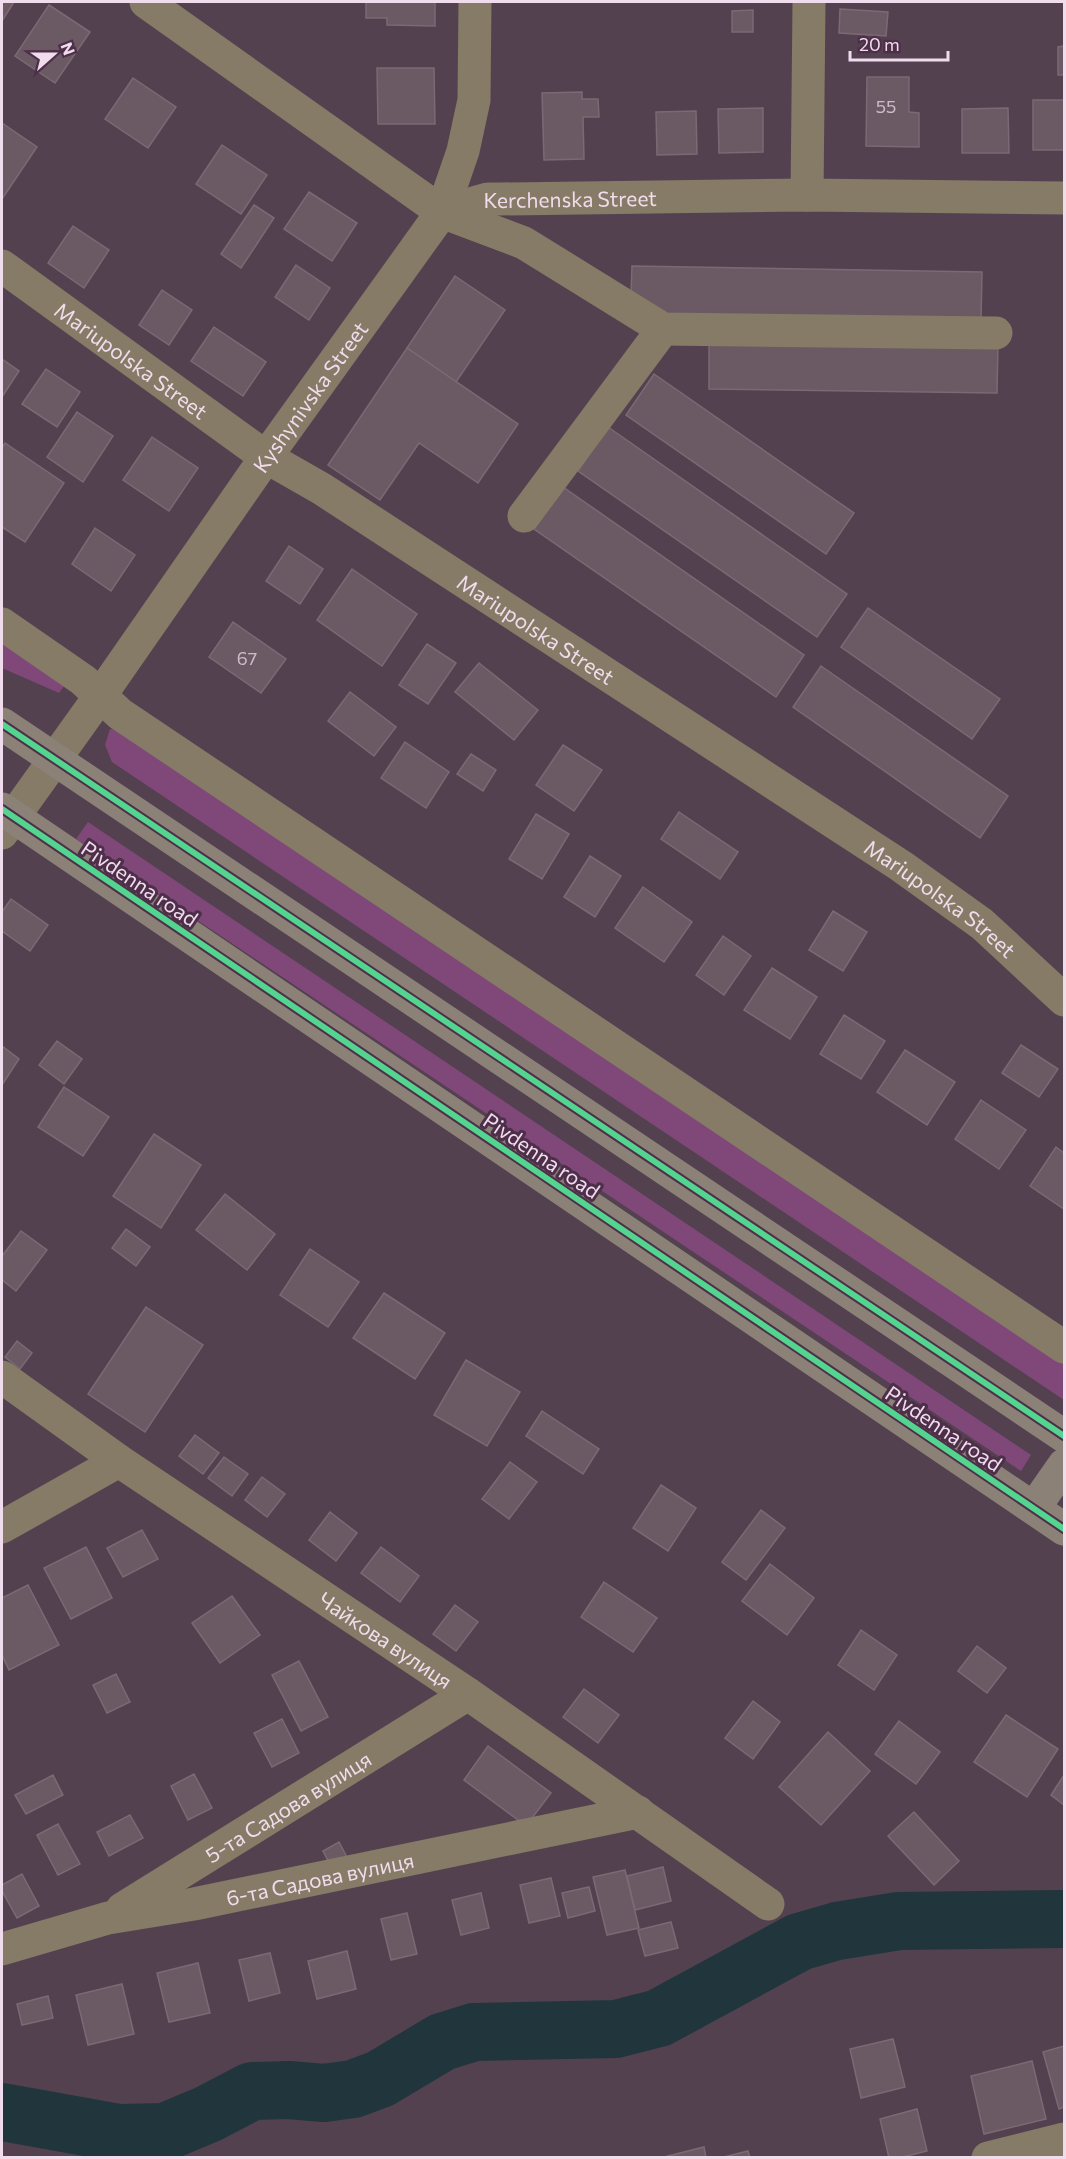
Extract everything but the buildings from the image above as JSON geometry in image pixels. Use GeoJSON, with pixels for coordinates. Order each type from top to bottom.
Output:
{"type":"FeatureCollection","features":[{"type":"Feature","properties":{"kind":"main road"},"geometry":{"type":"LineString","coordinates":[[2,724],[1065,1436]]}},
{"type":"Feature","properties":{"kind":"main road","name":"Pivdenna road"},"geometry":{"type":"LineString","coordinates":[[5,819],[1065,1529]]}},
{"type":"Feature","properties":{"kind":"main road"},"geometry":{"type":"LineString","coordinates":[[1034,1508],[1065,1465]]}},
{"type":"Feature","properties":{"kind":"street"},"geometry":{"type":"LineString","coordinates":[[146,2],[442,212],[524,243],[663,329],[996,333]]}},
{"type":"Feature","properties":{"kind":"street","name":"Kyshynivska Street"},"geometry":{"type":"LineString","coordinates":[[5,819],[54,759],[100,696],[266,457],[442,212],[463,151],[474,100],[475,2]]}},
{"type":"Feature","properties":{"kind":"street"},"geometry":{"type":"LineString","coordinates":[[807,195],[809,2]]}},
{"type":"Feature","properties":{"kind":"street","name":"Kerchenska Street"},"geometry":{"type":"LineString","coordinates":[[442,212],[488,199],[807,195],[1065,198]]}},
{"type":"Feature","properties":{"kind":"street","name":"Mariupolska Street"},"geometry":{"type":"LineString","coordinates":[[2,266],[266,457],[332,496],[901,866],[982,924],[1065,1000]]}},
{"type":"Feature","properties":{"kind":"street"},"geometry":{"type":"LineString","coordinates":[[524,516],[663,329]]}},
{"type":"Feature","properties":{"kind":"street"},"geometry":{"type":"LineString","coordinates":[[2,624],[83,680],[120,714],[1065,1347]]}},
{"type":"Feature","properties":{"kind":"street","name":"Чайкова вулиця"},"geometry":{"type":"LineString","coordinates":[[2,1377],[119,1461],[468,1694],[768,1904]]}},
{"type":"Feature","properties":{"kind":"street"},"geometry":{"type":"LineString","coordinates":[[2,1527],[119,1461]]}},
{"type":"Feature","properties":{"kind":"street","name":"5-та Садова вулиця"},"geometry":{"type":"LineString","coordinates":[[108,1918],[468,1694]]}},
{"type":"Feature","properties":{"kind":"street","name":"6-та Садова вулиця"},"geometry":{"type":"LineString","coordinates":[[2,1949],[108,1918],[194,1904],[638,1812]]}},
{"type":"Feature","properties":{"kind":"street"},"geometry":{"type":"LineString","coordinates":[[987,2157],[1065,2139]]}},
{"type":"Feature","properties":{"kind":"shaded area"},"geometry":{"type":"Polygon","coordinates":[[[2,637],[67,682],[59,693],[2,668],[2,637]]]}},
{"type":"Feature","properties":{"kind":"shaded area"},"geometry":{"type":"Polygon","coordinates":[[[120,728],[1064,1360],[1064,1400],[112,762],[105,745],[110,729],[120,728]]]}},
{"type":"Feature","properties":{"kind":"shaded area"},"geometry":{"type":"Polygon","coordinates":[[[88,822],[1031,1455],[1021,1471],[76,839],[88,822]]]}},
{"type":"Feature","properties":{"kind":"waterway"},"geometry":{"type":"LineString","coordinates":[[2,2112],[119,2133],[165,2132],[208,2114],[252,2091],[289,2090],[324,2093],[353,2089],[380,2079],[442,2042],[474,2032],[616,2029],[659,2018],[799,1942],[837,1931],[899,1921],[1064,1919]]}},
{"type":"Feature","properties":{"kind":"cycle path"},"geometry":{"type":"LineString","coordinates":[[2,724],[1064,1436]]}},
{"type":"Feature","properties":{"kind":"cycle path"},"geometry":{"type":"LineString","coordinates":[[2,809],[1064,1529]]}}]}
